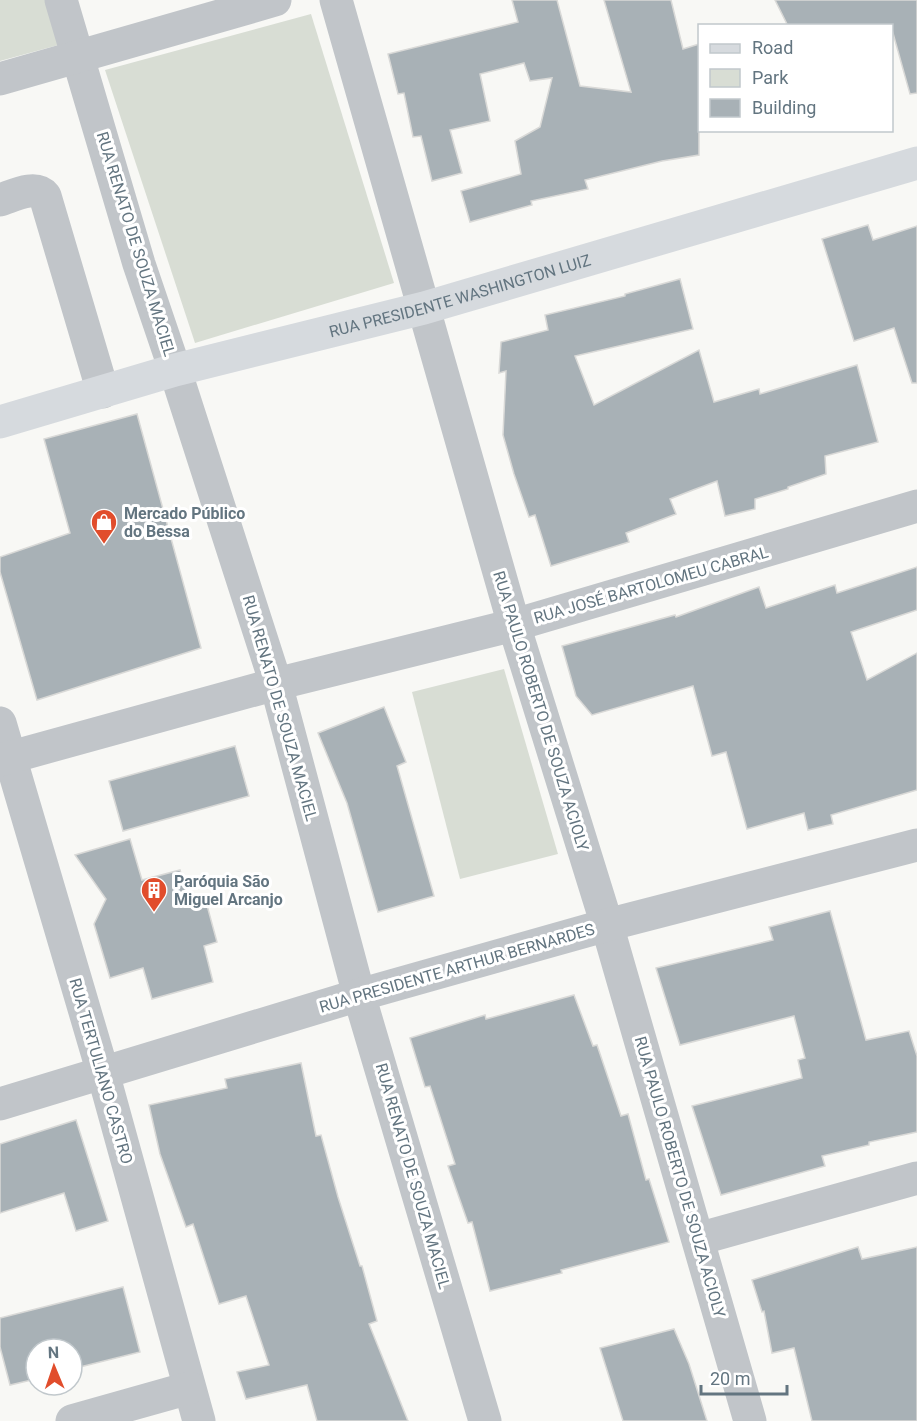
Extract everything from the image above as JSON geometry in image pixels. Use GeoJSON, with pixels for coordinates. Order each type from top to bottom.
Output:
{"type":"FeatureCollection","features":[{"type":"Feature","properties":{"kind":"main road","name":"RUA PRESIDENTE WASHINGTON LUIZ"},"geometry":{"type":"LineString","coordinates":[[0,422],[176,370],[424,308],[917,163]]}},
{"type":"Feature","properties":{"kind":"street","name":"RUA RENATO DE SOUZA MACIEL"},"geometry":{"type":"LineString","coordinates":[[61,0],[139,264],[176,370],[276,684],[359,995],[485,1421]]}},
{"type":"Feature","properties":{"kind":"street"},"geometry":{"type":"LineString","coordinates":[[0,79],[274,0]]}},
{"type":"Feature","properties":{"kind":"street","name":"RUA PAULO ROBERTO DE SOUZA ACIOLY"},"geometry":{"type":"LineString","coordinates":[[336,0],[514,625],[607,925],[750,1421]]}},
{"type":"Feature","properties":{"kind":"street"},"geometry":{"type":"LineString","coordinates":[[0,200],[34,190],[42,192],[45,196],[103,392]]}},
{"type":"Feature","properties":{"kind":"street","name":"RUA JOSÉ BARTOLOMEU CABRAL"},"geometry":{"type":"LineString","coordinates":[[5,759],[276,684],[514,625],[917,506]]}},
{"type":"Feature","properties":{"kind":"street","name":"RUA TERTULIANO CASTRO"},"geometry":{"type":"LineString","coordinates":[[0,723],[5,759],[103,1073],[199,1421]]}},
{"type":"Feature","properties":{"kind":"street","name":"RUA PRESIDENTE ARTHUR BERNARDES"},"geometry":{"type":"LineString","coordinates":[[0,1104],[359,995],[607,925],[917,845]]}},
{"type":"Feature","properties":{"kind":"street"},"geometry":{"type":"LineString","coordinates":[[698,1239],[917,1178]]}},
{"type":"Feature","properties":{"kind":"street"},"geometry":{"type":"LineString","coordinates":[[72,1421],[189,1388]]}},
{"type":"Feature","properties":{"kind":"green space"},"geometry":{"type":"Polygon","coordinates":[[[0,0],[49,0],[62,44],[0,61],[0,0]]]}},
{"type":"Feature","properties":{"kind":"green space"},"geometry":{"type":"Polygon","coordinates":[[[311,14],[394,283],[195,343],[105,70],[311,14]]]}},
{"type":"Feature","properties":{"kind":"green space"},"geometry":{"type":"Polygon","coordinates":[[[504,669],[558,854],[460,879],[412,692],[504,669]]]}},
{"type":"Feature","properties":{"kind":"building"},"geometry":{"type":"Polygon","coordinates":[[[512,0],[557,0],[580,86],[631,92],[604,0],[671,0],[683,49],[698,44],[699,155],[662,161],[585,180],[588,189],[531,201],[532,205],[470,222],[461,191],[521,174],[515,141],[540,127],[552,78],[530,81],[524,63],[480,74],[490,121],[450,130],[462,173],[432,181],[421,136],[413,137],[404,93],[398,94],[388,54],[518,22],[512,0]]]}},
{"type":"Feature","properties":{"kind":"building"},"geometry":{"type":"Polygon","coordinates":[[[775,0],[917,0],[917,93],[910,94],[893,33],[893,24],[787,24],[775,0]]]}},
{"type":"Feature","properties":{"kind":"building"},"geometry":{"type":"Polygon","coordinates":[[[868,225],[873,240],[917,226],[917,383],[912,383],[894,328],[854,341],[822,239],[868,225]]]}},
{"type":"Feature","properties":{"kind":"building"},"geometry":{"type":"Polygon","coordinates":[[[680,279],[693,329],[575,356],[594,405],[699,350],[714,402],[759,389],[760,394],[857,365],[878,442],[825,456],[826,474],[755,499],[755,509],[725,516],[717,481],[693,490],[670,499],[676,514],[626,533],[629,542],[551,566],[535,515],[529,517],[503,435],[506,371],[499,373],[501,342],[548,330],[545,315],[625,296],[625,294],[680,279]]]}},
{"type":"Feature","properties":{"kind":"building","name":"Mercado Público do Bessa"},"geometry":{"type":"Polygon","coordinates":[[[137,414],[201,648],[37,700],[0,572],[0,557],[70,533],[44,439],[137,414]]]}},
{"type":"Feature","properties":{"kind":"building"},"geometry":{"type":"Polygon","coordinates":[[[917,567],[917,610],[851,632],[867,680],[917,653],[917,790],[831,815],[833,824],[808,830],[804,813],[747,829],[726,752],[712,756],[693,686],[592,715],[576,696],[562,646],[675,615],[676,617],[759,587],[766,608],[835,585],[837,593],[917,567]]]}},
{"type":"Feature","properties":{"kind":"building"},"geometry":{"type":"Polygon","coordinates":[[[384,707],[406,762],[397,766],[434,896],[378,912],[347,803],[318,733],[384,707]]]}},
{"type":"Feature","properties":{"kind":"building"},"geometry":{"type":"Polygon","coordinates":[[[235,746],[249,796],[123,831],[109,781],[235,746]]]}},
{"type":"Feature","properties":{"kind":"building","name":"Paróquia São Miguel Arcanjo"},"geometry":{"type":"Polygon","coordinates":[[[130,839],[142,880],[180,870],[189,902],[205,898],[217,942],[204,946],[213,982],[152,999],[143,968],[110,978],[94,924],[106,899],[75,855],[130,839]]]}},
{"type":"Feature","properties":{"kind":"building"},"geometry":{"type":"Polygon","coordinates":[[[830,911],[866,1040],[909,1031],[917,1056],[917,1132],[869,1142],[869,1145],[822,1156],[825,1166],[721,1195],[692,1106],[802,1078],[798,1060],[805,1058],[794,1016],[680,1045],[656,968],[773,940],[769,927],[830,911]]]}},
{"type":"Feature","properties":{"kind":"building"},"geometry":{"type":"Polygon","coordinates":[[[574,995],[593,1046],[597,1045],[621,1116],[628,1114],[646,1180],[649,1179],[669,1242],[490,1291],[472,1222],[468,1223],[448,1166],[455,1164],[430,1086],[425,1087],[410,1038],[485,1015],[486,1019],[574,995]]]}},
{"type":"Feature","properties":{"kind":"building"},"geometry":{"type":"Polygon","coordinates":[[[301,1063],[316,1136],[321,1135],[377,1321],[369,1324],[408,1421],[317,1421],[307,1385],[246,1399],[237,1372],[269,1365],[246,1296],[219,1304],[193,1224],[186,1227],[160,1154],[149,1105],[227,1088],[225,1079],[301,1063]]]}},
{"type":"Feature","properties":{"kind":"building"},"geometry":{"type":"Polygon","coordinates":[[[76,1120],[108,1221],[76,1231],[64,1193],[0,1213],[0,1144],[76,1120]]]}},
{"type":"Feature","properties":{"kind":"building"},"geometry":{"type":"Polygon","coordinates":[[[858,1247],[862,1259],[917,1247],[917,1421],[812,1421],[794,1348],[772,1353],[764,1311],[762,1312],[752,1280],[858,1247]]]}},
{"type":"Feature","properties":{"kind":"building"},"geometry":{"type":"Polygon","coordinates":[[[123,1287],[140,1352],[84,1366],[84,1337],[24,1337],[24,1382],[10,1385],[0,1347],[0,1318],[123,1287]]]}},
{"type":"Feature","properties":{"kind":"building"},"geometry":{"type":"Polygon","coordinates":[[[674,1329],[689,1364],[707,1421],[623,1421],[600,1348],[674,1329]]]}},
{"type":"Feature","properties":{"kind":"place","name":"Mercado Público do Bessa"},"geometry":{"type":"Point","coordinates":[104,545]}},
{"type":"Feature","properties":{"kind":"place","name":"Paróquia São Miguel Arcanjo"},"geometry":{"type":"Point","coordinates":[154,913]}}]}
